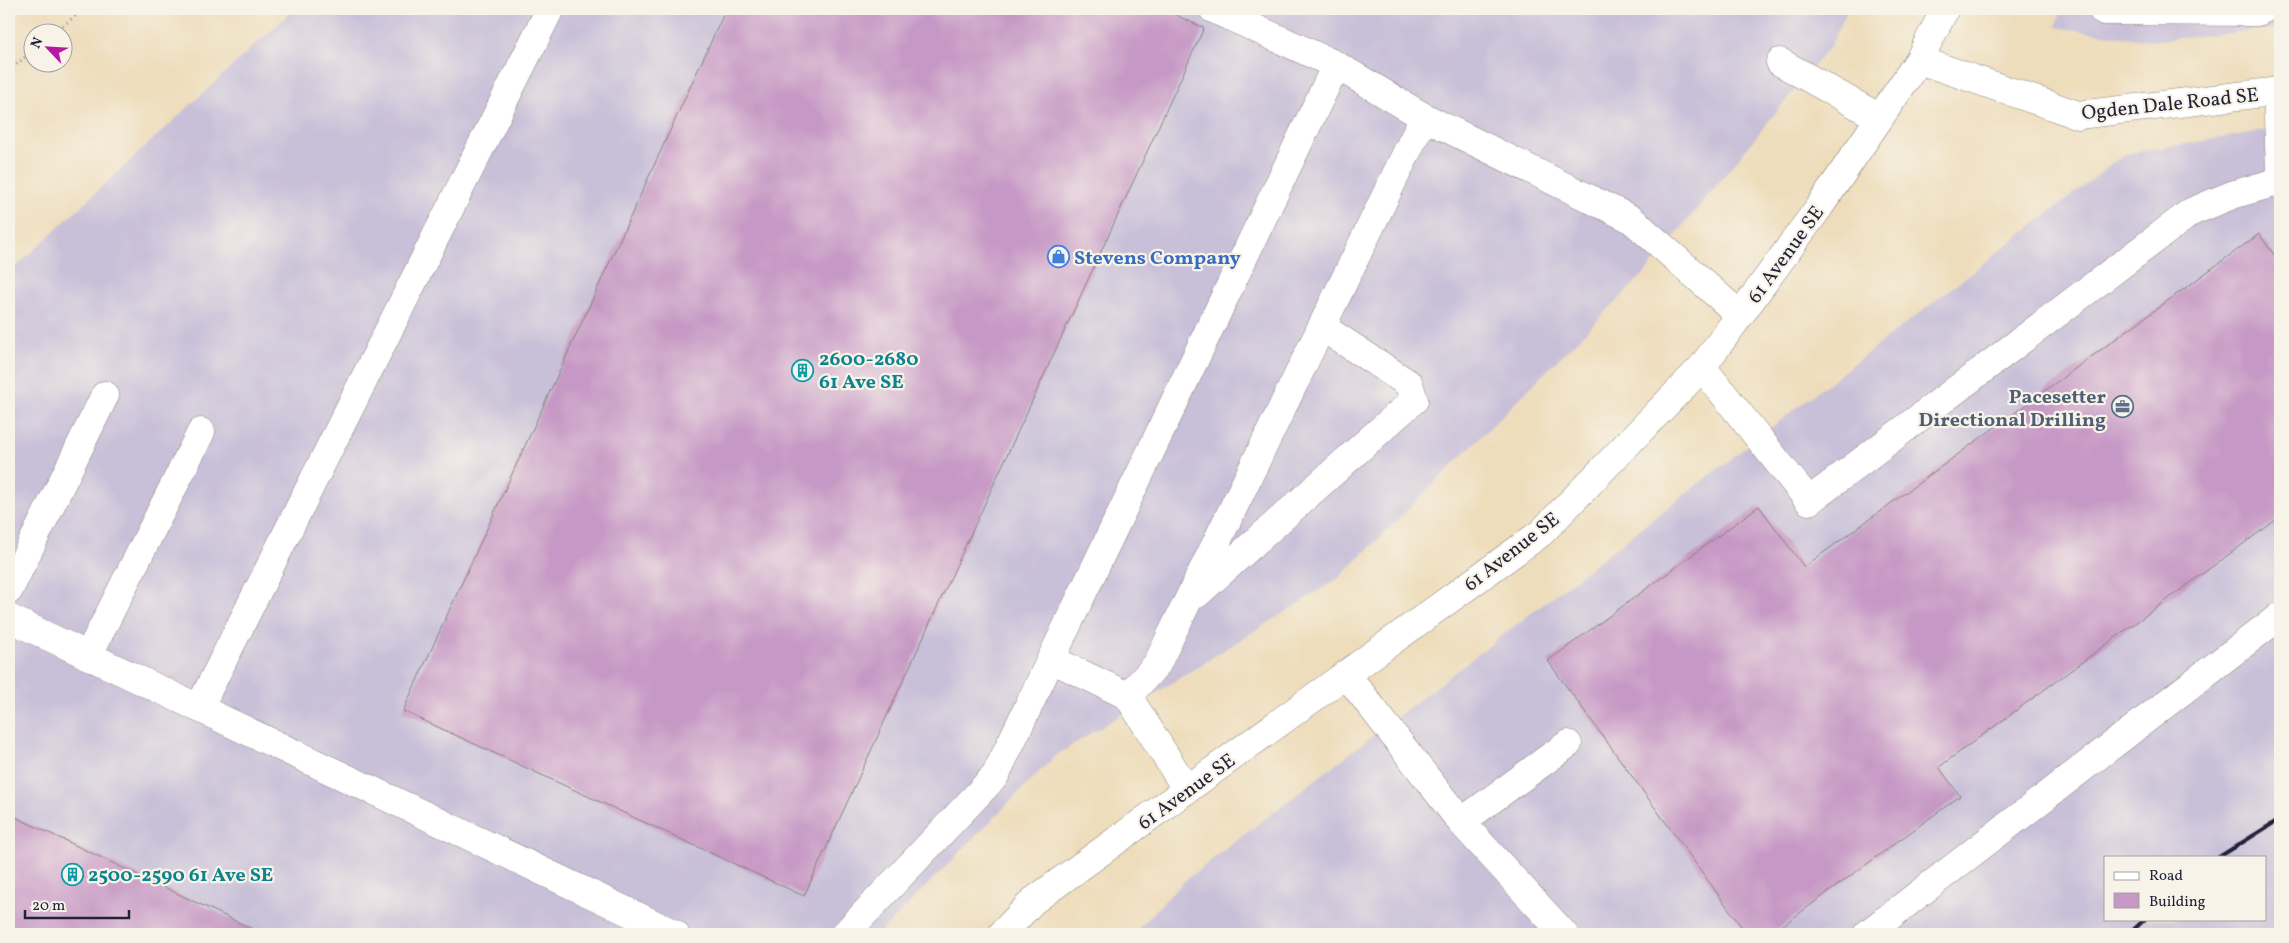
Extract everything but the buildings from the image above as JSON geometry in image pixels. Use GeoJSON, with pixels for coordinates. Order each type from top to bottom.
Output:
{"type":"FeatureCollection","features":[{"type":"Feature","properties":{"kind":"street"},"geometry":{"type":"LineString","coordinates":[[199,708],[550,9]]}},
{"type":"Feature","properties":{"kind":"street"},"geometry":{"type":"LineString","coordinates":[[1214,9],[1336,65],[1424,117],[1631,219],[1740,316]]}},
{"type":"Feature","properties":{"kind":"street","name":"61 Avenue SE"},"geometry":{"type":"LineString","coordinates":[[1002,934],[1033,901],[1541,533],[1702,367],[1820,206],[1880,118],[1919,60],[1945,9]]}},
{"type":"Feature","properties":{"kind":"street"},"geometry":{"type":"LineString","coordinates":[[2104,9],[2103,11],[2258,12],[2264,9]]}},
{"type":"Feature","properties":{"kind":"street","name":"Ogden Dale Road SE"},"geometry":{"type":"LineString","coordinates":[[1919,60],[2078,115],[2278,92]]}},
{"type":"Feature","properties":{"kind":"street"},"geometry":{"type":"LineString","coordinates":[[1780,62],[1880,118]]}},
{"type":"Feature","properties":{"kind":"street"},"geometry":{"type":"LineString","coordinates":[[844,934],[996,776],[1336,65]]}},
{"type":"Feature","properties":{"kind":"street"},"geometry":{"type":"LineString","coordinates":[[2278,92],[2280,170]]}},
{"type":"Feature","properties":{"kind":"street"},"geometry":{"type":"LineString","coordinates":[[1128,696],[1157,664],[1424,117]]}},
{"type":"Feature","properties":{"kind":"street"},"geometry":{"type":"LineString","coordinates":[[1702,367],[1808,501],[2191,212],[2232,194],[2280,181]]}},
{"type":"Feature","properties":{"kind":"street"},"geometry":{"type":"LineString","coordinates":[[1186,604],[1414,400],[1409,384],[1322,326]]}},
{"type":"Feature","properties":{"kind":"street"},"geometry":{"type":"LineString","coordinates":[[9,590],[105,395]]}},
{"type":"Feature","properties":{"kind":"street"},"geometry":{"type":"LineString","coordinates":[[88,656],[201,432]]}},
{"type":"Feature","properties":{"kind":"street"},"geometry":{"type":"LineString","coordinates":[[1867,934],[2280,616]]}},
{"type":"Feature","properties":{"kind":"street"},"geometry":{"type":"LineString","coordinates":[[9,618],[676,934]]}},
{"type":"Feature","properties":{"kind":"street"},"geometry":{"type":"LineString","coordinates":[[1051,659],[1128,696],[1187,790]]}},
{"type":"Feature","properties":{"kind":"street"},"geometry":{"type":"LineString","coordinates":[[1346,674],[1461,822],[1564,934]]}},
{"type":"Feature","properties":{"kind":"street"},"geometry":{"type":"LineString","coordinates":[[1461,822],[1568,744]]}},
{"type":"Feature","properties":{"kind":"path"},"geometry":{"type":"LineString","coordinates":[[68,22],[84,9]]}},
{"type":"Feature","properties":{"kind":"path"},"geometry":{"type":"LineString","coordinates":[[9,71],[22,60]]}},
{"type":"Feature","properties":{"kind":"shaded area"},"geometry":{"type":"Polygon","coordinates":[[[294,9],[1848,9],[1831,45],[1644,274],[1339,578],[1054,757],[879,934],[9,934],[9,273],[294,9]]]}},
{"type":"Feature","properties":{"kind":"shaded area"},"geometry":{"type":"Polygon","coordinates":[[[2062,9],[2280,9],[2280,28],[2150,41],[2056,27],[2062,9]]]}},
{"type":"Feature","properties":{"kind":"shaded area"},"geometry":{"type":"Polygon","coordinates":[[[2280,128],[2280,934],[1133,934],[1182,883],[2125,154],[2280,128]]]}},
{"type":"Feature","properties":{"kind":"railway"},"geometry":{"type":"LineString","coordinates":[[2221,856],[2280,819]]}},
{"type":"Feature","properties":{"kind":"railway"},"geometry":{"type":"LineString","coordinates":[[2129,934],[2144,920]]}},
{"type":"Feature","properties":{"kind":"place","name":"Stevens Company"},"geometry":{"type":"Point","coordinates":[1058,257]}},
{"type":"Feature","properties":{"kind":"place","name":"2600-2680 61 Ave SE"},"geometry":{"type":"Point","coordinates":[803,370]}},
{"type":"Feature","properties":{"kind":"place","name":"Pacesetter Directional Drilling"},"geometry":{"type":"Point","coordinates":[2122,407]}},
{"type":"Feature","properties":{"kind":"place","name":"2500-2590 61 Ave SE"},"geometry":{"type":"Point","coordinates":[72,874]}}]}
